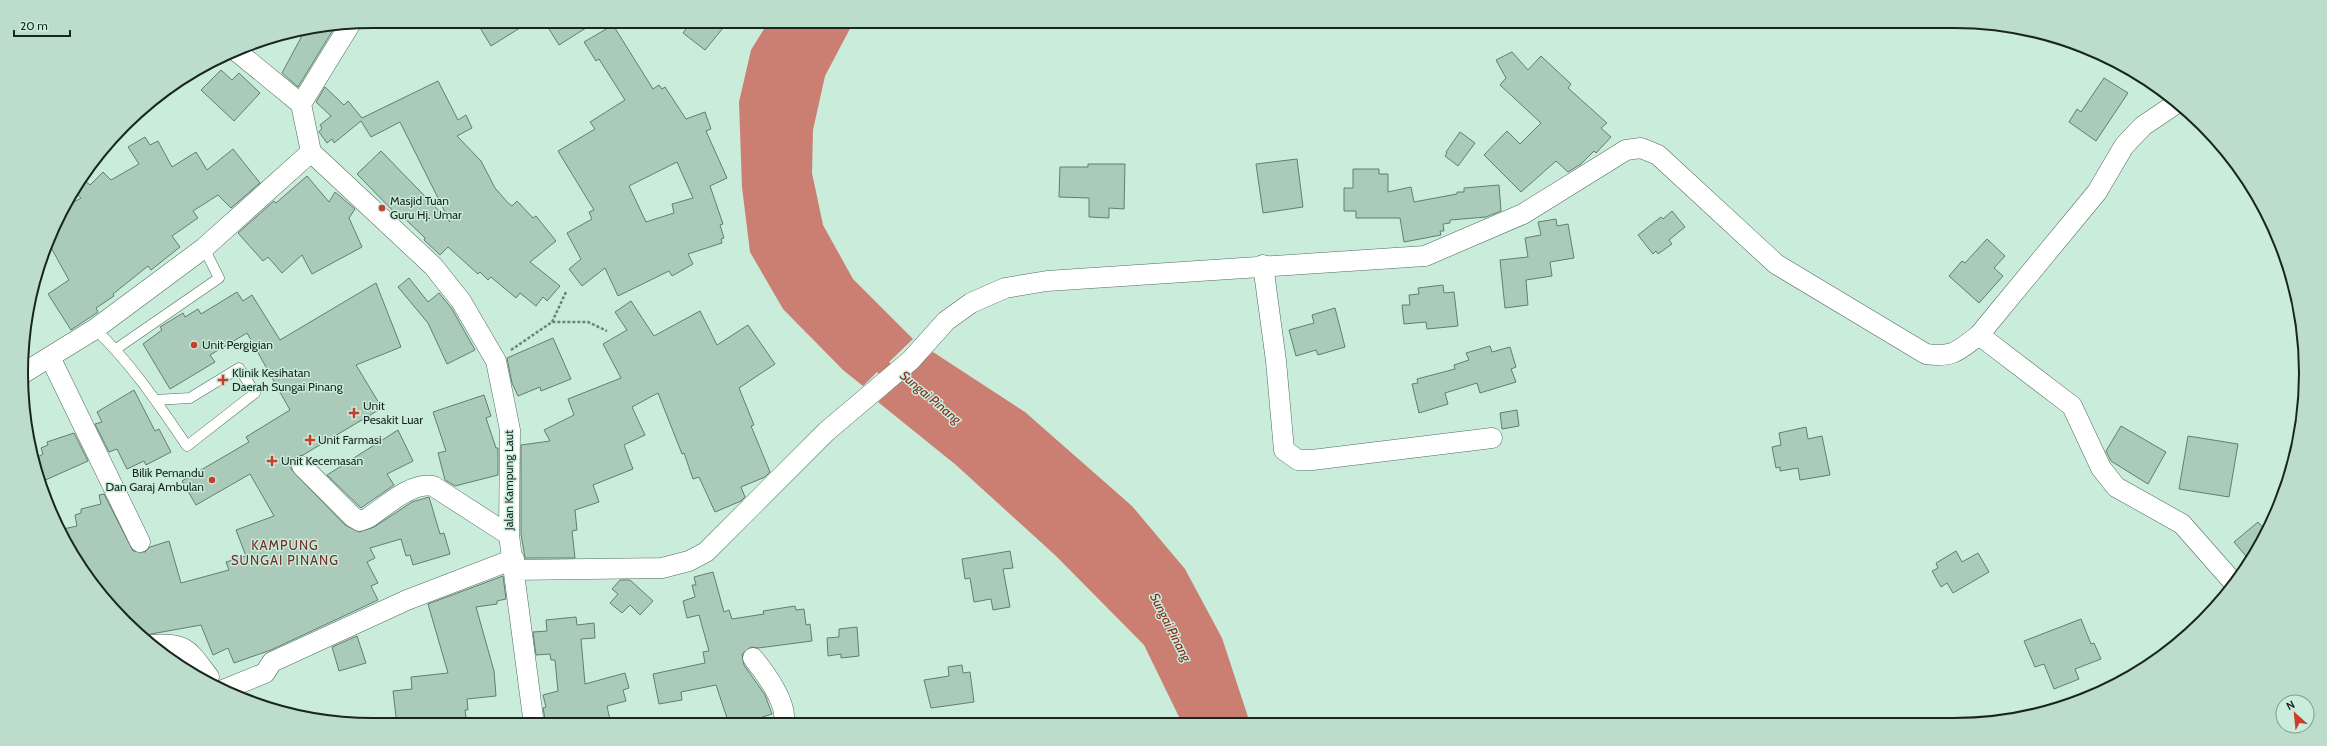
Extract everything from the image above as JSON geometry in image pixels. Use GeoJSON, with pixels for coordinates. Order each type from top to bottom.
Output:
{"type":"FeatureCollection","features":[{"type":"Feature","properties":{"kind":"street"},"geometry":{"type":"LineString","coordinates":[[301,104],[348,29]]}},
{"type":"Feature","properties":{"kind":"street"},"geometry":{"type":"LineString","coordinates":[[28,370],[95,329],[204,248],[312,152],[301,104],[240,54]]}},
{"type":"Feature","properties":{"kind":"street"},"geometry":{"type":"LineString","coordinates":[[220,682],[265,673],[272,662],[393,607],[514,564],[662,568],[689,561],[706,552],[827,430],[911,360],[946,321],[971,303],[1005,288],[1047,281],[1425,256],[1523,214],[1626,150],[1641,148],[1658,155],[1776,264],[1926,354],[1944,357],[1958,351],[1979,335],[2097,192],[2124,146],[2143,126],[2172,106]]}},
{"type":"Feature","properties":{"kind":"street","name":"Jalan Kampung Laut"},"geometry":{"type":"LineString","coordinates":[[312,152],[433,266],[461,301],[496,361],[510,430],[509,535],[533,718]]}},
{"type":"Feature","properties":{"kind":"street"},"geometry":{"type":"LineString","coordinates":[[1263,266],[1276,361],[1284,450],[1298,460],[1312,460],[1492,438]]}},
{"type":"Feature","properties":{"kind":"street"},"geometry":{"type":"LineString","coordinates":[[1979,335],[2072,406],[2101,468],[2116,486],[2182,524],[2231,579]]}},
{"type":"Feature","properties":{"kind":"street"},"geometry":{"type":"LineString","coordinates":[[50,357],[140,542]]}},
{"type":"Feature","properties":{"kind":"street"},"geometry":{"type":"LineString","coordinates":[[302,466],[353,517],[360,521],[368,518],[416,487],[425,485],[433,486],[509,535]]}},
{"type":"Feature","properties":{"kind":"street"},"geometry":{"type":"LineString","coordinates":[[160,644],[166,644],[187,649],[207,676]]}},
{"type":"Feature","properties":{"kind":"street"},"geometry":{"type":"LineString","coordinates":[[753,658],[767,675],[776,692],[785,718]]}},
{"type":"Feature","properties":{"kind":"lane"},"geometry":{"type":"LineString","coordinates":[[116,349],[219,278],[204,248]]}},
{"type":"Feature","properties":{"kind":"lane"},"geometry":{"type":"LineString","coordinates":[[95,329],[116,349],[156,400],[187,446],[255,393],[239,368],[190,398],[156,400]]}},
{"type":"Feature","properties":{"kind":"path"},"geometry":{"type":"LineString","coordinates":[[496,361],[552,322],[566,292]]}},
{"type":"Feature","properties":{"kind":"path"},"geometry":{"type":"LineString","coordinates":[[552,322],[588,322],[606,331]]}},
{"type":"Feature","properties":{"kind":"water","name":"Sungai Pinang"},"geometry":{"type":"Polygon","coordinates":[[[765,28],[850,28],[825,76],[813,130],[812,173],[823,225],[853,279],[913,339],[889,362],[904,377],[933,352],[1025,412],[1132,506],[1185,569],[1222,638],[1248,718],[1180,718],[1144,645],[1056,556],[956,465],[878,402],[893,389],[877,372],[863,386],[843,370],[783,309],[750,252],[742,187],[739,102],[751,50],[765,28]]]}},
{"type":"Feature","properties":{"kind":"building"},"geometry":{"type":"Polygon","coordinates":[[[480,28],[520,28],[491,46],[480,28]]]}},
{"type":"Feature","properties":{"kind":"building"},"geometry":{"type":"Polygon","coordinates":[[[548,28],[586,28],[559,45],[548,28]]]}},
{"type":"Feature","properties":{"kind":"building"},"geometry":{"type":"Polygon","coordinates":[[[608,28],[615,28],[653,89],[659,85],[662,89],[665,87],[686,119],[705,112],[711,129],[706,131],[727,178],[710,186],[723,224],[720,225],[724,238],[721,239],[722,243],[688,254],[693,264],[672,276],[669,271],[618,296],[605,268],[582,286],[569,269],[581,259],[567,233],[592,219],[589,212],[594,210],[558,151],[595,129],[590,122],[625,100],[599,59],[596,61],[584,42],[608,28]],[[677,162],[629,186],[646,222],[674,213],[672,204],[693,198],[677,162]]]}},
{"type":"Feature","properties":{"kind":"building"},"geometry":{"type":"Polygon","coordinates":[[[687,28],[723,28],[705,50],[683,33],[687,28]]]}},
{"type":"Feature","properties":{"kind":"building"},"geometry":{"type":"Polygon","coordinates":[[[333,31],[298,87],[282,73],[302,36],[333,31]]]}},
{"type":"Feature","properties":{"kind":"building"},"geometry":{"type":"Polygon","coordinates":[[[1512,52],[1528,70],[1541,56],[1571,84],[1568,88],[1607,123],[1601,128],[1611,137],[1596,153],[1594,151],[1581,164],[1568,172],[1556,161],[1521,192],[1484,155],[1507,131],[1520,144],[1541,123],[1500,85],[1506,78],[1496,60],[1512,52]]]}},
{"type":"Feature","properties":{"kind":"building"},"geometry":{"type":"Polygon","coordinates":[[[221,70],[232,80],[239,73],[260,93],[234,121],[201,90],[221,70]]]}},
{"type":"Feature","properties":{"kind":"building"},"geometry":{"type":"Polygon","coordinates":[[[2104,78],[2128,93],[2096,141],[2069,122],[2077,109],[2081,112],[2104,78]]]}},
{"type":"Feature","properties":{"kind":"building"},"geometry":{"type":"Polygon","coordinates":[[[438,81],[458,120],[466,115],[472,128],[457,136],[481,161],[495,188],[512,206],[517,201],[533,218],[536,216],[556,241],[530,262],[560,286],[547,301],[543,297],[536,306],[520,293],[516,298],[491,277],[488,280],[480,272],[478,274],[448,247],[440,255],[424,240],[425,238],[400,214],[398,216],[357,174],[381,151],[450,222],[400,122],[371,137],[361,121],[334,143],[332,139],[327,143],[319,132],[322,128],[320,125],[331,116],[316,102],[325,87],[344,105],[348,101],[362,118],[438,81]]]}},
{"type":"Feature","properties":{"kind":"building"},"geometry":{"type":"Polygon","coordinates":[[[1460,132],[1475,143],[1458,166],[1445,156],[1447,153],[1446,152],[1460,132]]]}},
{"type":"Feature","properties":{"kind":"building"},"geometry":{"type":"Polygon","coordinates":[[[145,137],[150,145],[158,141],[172,167],[196,152],[207,170],[233,149],[260,183],[231,208],[218,195],[193,211],[198,218],[172,236],[180,247],[151,270],[148,266],[113,294],[114,296],[96,308],[98,312],[71,330],[48,294],[69,280],[51,248],[73,203],[81,198],[77,194],[86,181],[90,185],[103,172],[111,180],[139,164],[128,147],[145,137]]]}},
{"type":"Feature","properties":{"kind":"building"},"geometry":{"type":"Polygon","coordinates":[[[1297,159],[1303,207],[1263,213],[1256,164],[1297,159]]]}},
{"type":"Feature","properties":{"kind":"building"},"geometry":{"type":"Polygon","coordinates":[[[1088,164],[1125,164],[1124,209],[1109,208],[1109,218],[1089,217],[1089,198],[1059,197],[1060,167],[1088,167],[1088,164]]]}},
{"type":"Feature","properties":{"kind":"building"},"geometry":{"type":"Polygon","coordinates":[[[1353,169],[1379,169],[1379,174],[1388,174],[1388,192],[1411,187],[1414,202],[1457,194],[1457,192],[1464,192],[1464,188],[1499,185],[1501,211],[1486,217],[1450,220],[1450,223],[1443,224],[1444,231],[1440,231],[1441,235],[1404,242],[1400,218],[1356,218],[1356,211],[1344,211],[1344,188],[1353,188],[1353,169]]]}},
{"type":"Feature","properties":{"kind":"building"},"geometry":{"type":"Polygon","coordinates":[[[307,176],[329,202],[335,192],[355,209],[349,218],[362,247],[312,274],[302,255],[282,273],[268,257],[263,261],[238,233],[274,201],[276,203],[307,176]]]}},
{"type":"Feature","properties":{"kind":"building"},"geometry":{"type":"Polygon","coordinates":[[[1672,211],[1685,227],[1669,240],[1672,244],[1658,254],[1656,251],[1653,254],[1638,235],[1661,217],[1663,219],[1672,211]]]}},
{"type":"Feature","properties":{"kind":"building"},"geometry":{"type":"Polygon","coordinates":[[[1556,219],[1557,226],[1568,224],[1574,258],[1550,262],[1552,276],[1526,280],[1528,305],[1505,308],[1500,260],[1528,257],[1525,238],[1541,235],[1538,222],[1556,219]]]}},
{"type":"Feature","properties":{"kind":"building"},"geometry":{"type":"Polygon","coordinates":[[[1987,239],[2005,256],[1994,268],[2003,276],[1979,303],[1949,276],[1962,261],[1965,263],[1987,239]]]}},
{"type":"Feature","properties":{"kind":"building"},"geometry":{"type":"Polygon","coordinates":[[[409,278],[428,302],[439,293],[452,309],[475,350],[447,364],[428,323],[398,287],[409,278]]]}},
{"type":"Feature","properties":{"kind":"building"},"geometry":{"type":"Polygon","coordinates":[[[376,283],[401,347],[356,365],[382,408],[303,455],[294,458],[291,463],[291,469],[345,525],[359,532],[374,527],[412,502],[429,497],[440,534],[444,533],[450,554],[413,565],[410,555],[406,556],[401,539],[370,548],[375,558],[367,562],[378,583],[371,586],[378,600],[271,650],[234,663],[228,648],[213,655],[201,625],[149,635],[129,617],[99,583],[74,546],[65,529],[77,526],[75,515],[81,513],[81,509],[101,504],[99,495],[104,494],[133,551],[145,552],[150,547],[169,541],[181,583],[229,570],[226,562],[246,556],[236,530],[274,516],[250,474],[196,505],[182,481],[249,442],[246,437],[290,410],[247,333],[210,355],[215,362],[170,389],[143,344],[162,330],[160,327],[183,313],[185,317],[198,309],[201,314],[237,292],[243,301],[252,295],[280,340],[376,283]]]}},
{"type":"Feature","properties":{"kind":"building"},"geometry":{"type":"Polygon","coordinates":[[[1443,285],[1444,293],[1454,292],[1458,326],[1427,329],[1426,322],[1404,324],[1402,305],[1410,305],[1409,295],[1419,294],[1418,288],[1443,285]]]}},
{"type":"Feature","properties":{"kind":"building"},"geometry":{"type":"Polygon","coordinates":[[[631,301],[654,336],[700,311],[717,345],[748,325],[775,364],[739,388],[754,425],[751,426],[770,472],[765,477],[741,487],[745,497],[741,501],[715,512],[699,477],[693,479],[684,453],[682,454],[658,393],[632,407],[645,435],[624,445],[633,469],[593,485],[599,502],[575,510],[577,530],[572,531],[575,558],[525,558],[521,534],[521,445],[550,441],[544,430],[574,415],[568,399],[621,378],[603,344],[627,330],[615,312],[631,301]]]}},
{"type":"Feature","properties":{"kind":"building"},"geometry":{"type":"Polygon","coordinates":[[[1335,308],[1345,347],[1318,355],[1316,350],[1296,356],[1289,330],[1314,323],[1312,315],[1335,308]]]}},
{"type":"Feature","properties":{"kind":"building"},"geometry":{"type":"Polygon","coordinates":[[[553,338],[571,379],[541,391],[540,387],[518,396],[512,383],[507,358],[553,338]]]}},
{"type":"Feature","properties":{"kind":"building"},"geometry":{"type":"Polygon","coordinates":[[[1490,346],[1492,352],[1510,347],[1516,367],[1511,369],[1516,382],[1480,393],[1477,383],[1445,393],[1448,404],[1419,413],[1412,384],[1418,383],[1417,379],[1455,369],[1454,365],[1469,360],[1466,353],[1490,346]]]}},
{"type":"Feature","properties":{"kind":"building"},"geometry":{"type":"Polygon","coordinates":[[[134,390],[155,431],[159,429],[171,452],[146,465],[144,461],[127,469],[117,449],[109,452],[95,424],[102,422],[97,412],[134,390]]]}},
{"type":"Feature","properties":{"kind":"building"},"geometry":{"type":"Polygon","coordinates":[[[484,395],[491,416],[486,418],[496,448],[498,448],[498,475],[455,486],[445,480],[438,453],[446,451],[433,412],[484,395]]]}},
{"type":"Feature","properties":{"kind":"building"},"geometry":{"type":"Polygon","coordinates":[[[1517,410],[1519,426],[1502,429],[1500,413],[1517,410]]]}},
{"type":"Feature","properties":{"kind":"building"},"geometry":{"type":"Polygon","coordinates":[[[2121,426],[2166,452],[2148,484],[2111,461],[2106,451],[2121,426]]]}},
{"type":"Feature","properties":{"kind":"building"},"geometry":{"type":"Polygon","coordinates":[[[1806,427],[1808,439],[1822,436],[1830,475],[1800,480],[1798,468],[1780,471],[1780,467],[1776,468],[1772,447],[1781,445],[1779,433],[1806,427]]]}},
{"type":"Feature","properties":{"kind":"building"},"geometry":{"type":"Polygon","coordinates":[[[398,430],[413,461],[387,474],[394,485],[361,508],[327,475],[398,430]]]}},
{"type":"Feature","properties":{"kind":"building"},"geometry":{"type":"Polygon","coordinates":[[[74,433],[88,461],[45,480],[39,456],[43,454],[41,448],[48,445],[47,442],[74,433]]]}},
{"type":"Feature","properties":{"kind":"building"},"geometry":{"type":"Polygon","coordinates":[[[2188,436],[2238,444],[2229,497],[2179,489],[2188,436]]]}},
{"type":"Feature","properties":{"kind":"building"},"geometry":{"type":"Polygon","coordinates":[[[2258,522],[2262,527],[2246,557],[2234,542],[2258,522]]]}},
{"type":"Feature","properties":{"kind":"building"},"geometry":{"type":"Polygon","coordinates":[[[1010,551],[1013,568],[1003,569],[1010,607],[993,610],[991,599],[974,602],[970,578],[965,579],[962,559],[1010,551]]]}},
{"type":"Feature","properties":{"kind":"building"},"geometry":{"type":"Polygon","coordinates":[[[1956,551],[1962,562],[1978,553],[1989,572],[1953,593],[1947,583],[1941,587],[1932,571],[1938,568],[1936,563],[1956,551]]]}},
{"type":"Feature","properties":{"kind":"building"},"geometry":{"type":"Polygon","coordinates":[[[713,572],[724,612],[729,610],[732,619],[764,614],[763,611],[795,606],[796,610],[804,609],[806,625],[810,624],[812,641],[758,648],[751,647],[742,654],[744,665],[765,695],[772,714],[759,718],[727,718],[716,685],[681,692],[682,700],[659,704],[653,674],[705,663],[703,652],[709,651],[699,615],[687,618],[683,601],[695,597],[692,585],[696,585],[694,577],[713,572]]]}},
{"type":"Feature","properties":{"kind":"building"},"geometry":{"type":"Polygon","coordinates":[[[503,576],[506,599],[497,601],[497,604],[476,607],[494,671],[496,696],[467,699],[468,710],[465,710],[466,717],[396,718],[393,691],[412,689],[411,677],[448,673],[428,604],[503,576]]]}},
{"type":"Feature","properties":{"kind":"building"},"geometry":{"type":"Polygon","coordinates":[[[620,580],[630,580],[653,601],[640,615],[630,605],[622,613],[610,603],[618,594],[612,589],[620,580]]]}},
{"type":"Feature","properties":{"kind":"building"},"geometry":{"type":"Polygon","coordinates":[[[576,617],[577,625],[594,623],[595,638],[581,639],[585,684],[625,673],[629,688],[623,690],[626,701],[607,706],[610,718],[545,718],[543,708],[546,707],[543,695],[558,691],[555,660],[551,660],[550,654],[536,655],[533,632],[547,631],[546,620],[576,617]]]}},
{"type":"Feature","properties":{"kind":"building"},"geometry":{"type":"Polygon","coordinates":[[[2081,619],[2091,644],[2094,643],[2101,659],[2075,669],[2079,679],[2054,689],[2044,664],[2035,667],[2024,641],[2081,619]]]}},
{"type":"Feature","properties":{"kind":"building"},"geometry":{"type":"Polygon","coordinates":[[[857,627],[859,656],[841,658],[841,654],[828,656],[827,638],[839,637],[839,629],[857,627]]]}},
{"type":"Feature","properties":{"kind":"building"},"geometry":{"type":"Polygon","coordinates":[[[357,636],[366,663],[339,671],[332,647],[357,636]]]}},
{"type":"Feature","properties":{"kind":"building"},"geometry":{"type":"Polygon","coordinates":[[[962,665],[963,673],[970,672],[974,702],[931,708],[924,680],[949,676],[948,667],[962,665]]]}},
{"type":"Feature","properties":{"kind":"place","name":"Masjid Tuan Guru Hj. Umar"},"geometry":{"type":"Point","coordinates":[382,208]}},
{"type":"Feature","properties":{"kind":"place","name":"Unit Pergigian"},"geometry":{"type":"Point","coordinates":[194,345]}},
{"type":"Feature","properties":{"kind":"place","name":"Klinik Kesihatan Daerah Sungai Pinang"},"geometry":{"type":"Point","coordinates":[223,380]}},
{"type":"Feature","properties":{"kind":"place","name":"Unit Pesakit Luar"},"geometry":{"type":"Point","coordinates":[354,413]}},
{"type":"Feature","properties":{"kind":"place","name":"Unit Farmasi"},"geometry":{"type":"Point","coordinates":[310,440]}},
{"type":"Feature","properties":{"kind":"place","name":"Unit Kecemasan"},"geometry":{"type":"Point","coordinates":[272,461]}},
{"type":"Feature","properties":{"kind":"place","name":"Bilik Pemandu Dan Garaj Ambulan"},"geometry":{"type":"Point","coordinates":[212,480]}},
{"type":"Feature","properties":{"kind":"district","name":"KAMPUNG SUNGAI PINANG"},"geometry":{"type":"Point","coordinates":[285,552]}}]}
